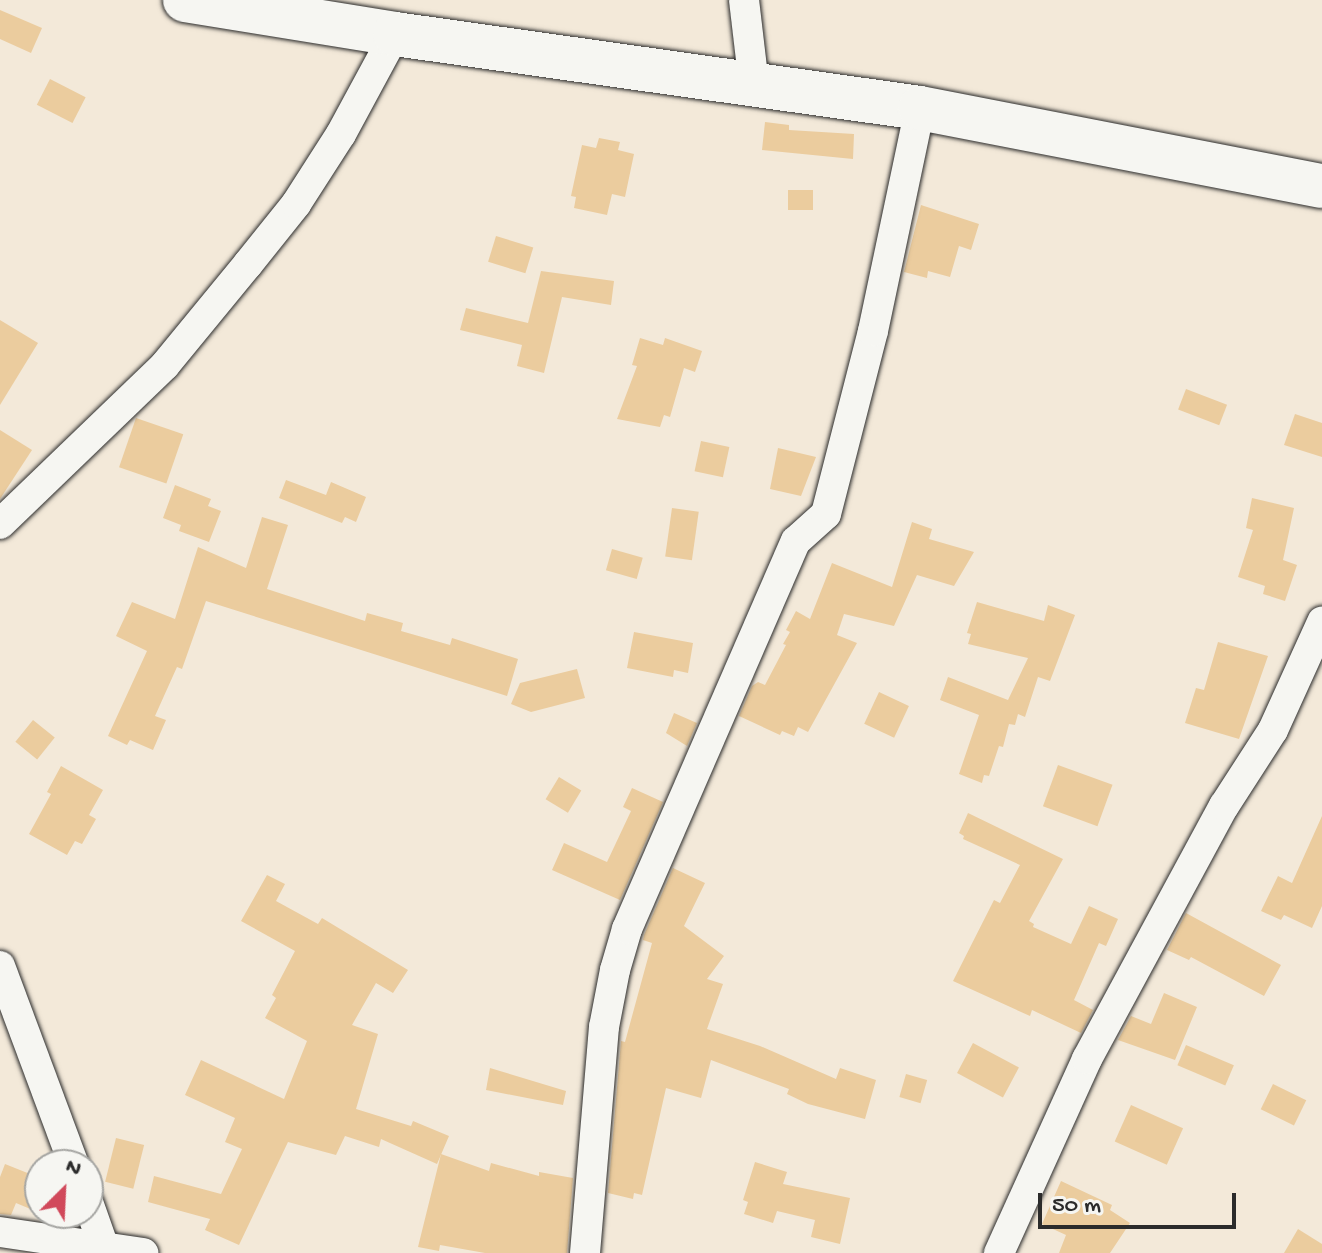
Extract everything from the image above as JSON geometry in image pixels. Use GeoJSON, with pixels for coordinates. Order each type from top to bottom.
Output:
{"type":"FeatureCollection","features":[{"type":"Feature","properties":{"kind":"street"},"geometry":{"type":"LineString","coordinates":[[185,0],[241,5],[395,34],[920,108],[1322,186]]}},
{"type":"Feature","properties":{"kind":"street"},"geometry":{"type":"LineString","coordinates":[[744,0],[754,85]]}},
{"type":"Feature","properties":{"kind":"street"},"geometry":{"type":"LineString","coordinates":[[0,524],[165,365],[248,264],[296,204],[326,158],[395,34]]}},
{"type":"Feature","properties":{"kind":"street"},"geometry":{"type":"LineString","coordinates":[[585,1253],[604,1027],[617,962],[627,929],[796,541],[826,514],[873,331],[920,108]]}},
{"type":"Feature","properties":{"kind":"street"},"geometry":{"type":"LineString","coordinates":[[999,1253],[1087,1059],[1224,806],[1273,730],[1322,622]]}},
{"type":"Feature","properties":{"kind":"street"},"geometry":{"type":"LineString","coordinates":[[0,966],[68,1149]]}},
{"type":"Feature","properties":{"kind":"street"},"geometry":{"type":"LineString","coordinates":[[98,1229],[106,1250]]}},
{"type":"Feature","properties":{"kind":"street"},"geometry":{"type":"LineString","coordinates":[[0,1232],[106,1250],[143,1253]]}},
{"type":"Feature","properties":{"kind":"building"},"geometry":{"type":"Polygon","coordinates":[[[0,10],[42,28],[31,53],[0,39],[0,10]]]}},
{"type":"Feature","properties":{"kind":"building"},"geometry":{"type":"Polygon","coordinates":[[[50,79],[86,97],[72,123],[37,105],[50,79]]]}},
{"type":"Feature","properties":{"kind":"building"},"geometry":{"type":"Polygon","coordinates":[[[765,122],[789,125],[789,130],[854,134],[853,159],[762,150],[765,122]]]}},
{"type":"Feature","properties":{"kind":"building"},"geometry":{"type":"Polygon","coordinates":[[[599,138],[620,142],[618,150],[634,154],[625,197],[612,194],[607,215],[574,208],[576,197],[571,196],[582,145],[596,148],[599,138]]]}},
{"type":"Feature","properties":{"kind":"building"},"geometry":{"type":"Polygon","coordinates":[[[788,190],[813,190],[813,210],[788,210],[788,190]]]}},
{"type":"Feature","properties":{"kind":"building"},"geometry":{"type":"Polygon","coordinates":[[[921,205],[979,224],[971,250],[959,246],[950,277],[928,271],[927,278],[904,272],[921,205]]]}},
{"type":"Feature","properties":{"kind":"building"},"geometry":{"type":"Polygon","coordinates":[[[496,236],[533,247],[525,273],[488,262],[496,236]]]}},
{"type":"Feature","properties":{"kind":"building"},"geometry":{"type":"Polygon","coordinates":[[[541,271],[614,281],[611,305],[562,297],[544,373],[517,366],[522,345],[460,330],[466,308],[528,323],[541,271]]]}},
{"type":"Feature","properties":{"kind":"building"},"geometry":{"type":"Polygon","coordinates":[[[0,320],[38,343],[0,405],[0,320]]]}},
{"type":"Feature","properties":{"kind":"building"},"geometry":{"type":"Polygon","coordinates":[[[640,338],[663,345],[665,338],[702,351],[695,372],[684,368],[670,417],[664,415],[660,427],[617,419],[637,366],[632,365],[640,338]]]}},
{"type":"Feature","properties":{"kind":"building"},"geometry":{"type":"Polygon","coordinates":[[[1186,389],[1227,405],[1219,425],[1178,410],[1186,389]]]}},
{"type":"Feature","properties":{"kind":"building"},"geometry":{"type":"Polygon","coordinates":[[[1295,414],[1322,423],[1322,457],[1284,445],[1295,414]]]}},
{"type":"Feature","properties":{"kind":"building"},"geometry":{"type":"Polygon","coordinates":[[[136,418],[183,434],[166,483],[119,467],[136,418]]]}},
{"type":"Feature","properties":{"kind":"building"},"geometry":{"type":"Polygon","coordinates":[[[0,430],[32,450],[0,499],[0,430]]]}},
{"type":"Feature","properties":{"kind":"building"},"geometry":{"type":"Polygon","coordinates":[[[701,441],[729,447],[723,477],[695,471],[701,441]]]}},
{"type":"Feature","properties":{"kind":"building"},"geometry":{"type":"Polygon","coordinates":[[[778,448],[816,457],[801,496],[770,489],[778,448]]]}},
{"type":"Feature","properties":{"kind":"building"},"geometry":{"type":"Polygon","coordinates":[[[286,480],[326,495],[331,482],[366,497],[356,522],[345,517],[342,523],[279,498],[286,480]]]}},
{"type":"Feature","properties":{"kind":"building"},"geometry":{"type":"Polygon","coordinates":[[[175,485],[211,499],[208,506],[221,511],[209,542],[179,531],[181,525],[163,518],[175,485]]]}},
{"type":"Feature","properties":{"kind":"building"},"geometry":{"type":"Polygon","coordinates":[[[1252,498],[1294,508],[1283,560],[1297,565],[1285,601],[1263,594],[1265,586],[1238,577],[1253,530],[1246,528],[1252,498]]]}},
{"type":"Feature","properties":{"kind":"building"},"geometry":{"type":"Polygon","coordinates":[[[672,508],[699,512],[692,560],[665,557],[672,508]]]}},
{"type":"Feature","properties":{"kind":"building"},"geometry":{"type":"Polygon","coordinates":[[[262,517],[288,525],[267,589],[365,621],[367,613],[403,623],[401,631],[450,645],[452,638],[518,659],[507,696],[206,601],[182,669],[177,667],[155,716],[166,720],[153,750],[130,740],[127,745],[108,736],[147,651],[116,636],[132,602],[175,619],[198,547],[246,568],[262,517]]]}},
{"type":"Feature","properties":{"kind":"building"},"geometry":{"type":"Polygon","coordinates":[[[912,522],[932,529],[929,539],[974,552],[954,586],[917,575],[894,626],[844,614],[837,635],[857,643],[808,732],[798,727],[794,736],[782,731],[780,735],[739,716],[752,686],[758,682],[765,685],[786,645],[783,644],[790,632],[786,630],[796,611],[810,619],[832,563],[892,587],[912,522]]]}},
{"type":"Feature","properties":{"kind":"building"},"geometry":{"type":"Polygon","coordinates":[[[612,549],[643,558],[637,579],[606,570],[612,549]]]}},
{"type":"Feature","properties":{"kind":"building"},"geometry":{"type":"Polygon","coordinates":[[[977,602],[1044,621],[1048,605],[1075,615],[1050,681],[1038,677],[1025,717],[1018,714],[1015,725],[1009,724],[1003,747],[999,746],[989,776],[984,775],[982,783],[959,774],[979,715],[940,700],[948,677],[1008,700],[1028,658],[968,644],[971,634],[967,633],[977,602]]]}},
{"type":"Feature","properties":{"kind":"building"},"geometry":{"type":"Polygon","coordinates":[[[634,632],[693,643],[688,673],[674,670],[673,677],[627,668],[634,632]]]}},
{"type":"Feature","properties":{"kind":"building"},"geometry":{"type":"Polygon","coordinates":[[[1218,642],[1268,656],[1239,739],[1185,723],[1196,688],[1204,690],[1218,642]]]}},
{"type":"Feature","properties":{"kind":"building"},"geometry":{"type":"Polygon","coordinates":[[[577,669],[585,698],[531,712],[511,704],[520,683],[577,669]]]}},
{"type":"Feature","properties":{"kind":"building"},"geometry":{"type":"Polygon","coordinates":[[[879,692],[909,706],[894,738],[864,724],[879,692]]]}},
{"type":"Feature","properties":{"kind":"building"},"geometry":{"type":"Polygon","coordinates":[[[674,713],[697,723],[687,746],[666,733],[674,713]]]}},
{"type":"Feature","properties":{"kind":"building"},"geometry":{"type":"Polygon","coordinates":[[[33,720],[55,738],[37,759],[15,742],[33,720]]]}},
{"type":"Feature","properties":{"kind":"building"},"geometry":{"type":"Polygon","coordinates":[[[1058,765],[1113,785],[1097,826],[1043,806],[1058,765]]]}},
{"type":"Feature","properties":{"kind":"building"},"geometry":{"type":"Polygon","coordinates":[[[61,766],[103,790],[89,815],[96,819],[82,844],[75,841],[67,855],[29,834],[51,794],[47,792],[61,766]]]}},
{"type":"Feature","properties":{"kind":"building"},"geometry":{"type":"Polygon","coordinates":[[[559,777],[581,790],[568,813],[546,799],[559,777]]]}},
{"type":"Feature","properties":{"kind":"building"},"geometry":{"type":"Polygon","coordinates":[[[632,788],[663,802],[620,900],[552,870],[564,843],[607,862],[631,811],[623,807],[632,788]]]}},
{"type":"Feature","properties":{"kind":"building"},"geometry":{"type":"Polygon","coordinates":[[[968,813],[1063,859],[1029,921],[1034,924],[1033,927],[1071,944],[1089,906],[1118,919],[1106,946],[1099,943],[1074,1000],[1093,1010],[1081,1033],[1032,1010],[1030,1016],[953,981],[994,900],[1000,903],[1020,865],[963,839],[964,836],[959,833],[968,813]]]}},
{"type":"Feature","properties":{"kind":"building"},"geometry":{"type":"Polygon","coordinates":[[[1322,816],[1322,906],[1312,928],[1284,915],[1281,920],[1261,911],[1278,876],[1292,883],[1322,816]]]}},
{"type":"Feature","properties":{"kind":"building"},"geometry":{"type":"Polygon","coordinates":[[[673,868],[705,883],[684,926],[724,956],[707,979],[723,984],[707,1029],[760,1046],[836,1079],[840,1068],[876,1080],[865,1119],[808,1104],[787,1094],[789,1089],[711,1060],[701,1098],[666,1088],[642,1195],[634,1193],[633,1199],[608,1193],[621,1041],[625,1042],[652,943],[643,940],[644,935],[673,868]]]}},
{"type":"Feature","properties":{"kind":"building"},"geometry":{"type":"Polygon","coordinates":[[[267,875],[285,884],[276,901],[318,924],[322,918],[408,970],[393,993],[376,983],[352,1025],[378,1034],[356,1109],[411,1126],[413,1121],[449,1136],[437,1164],[381,1139],[379,1147],[345,1136],[336,1155],[288,1142],[239,1245],[205,1230],[210,1219],[148,1202],[154,1176],[221,1194],[242,1149],[225,1142],[235,1118],[185,1095],[201,1060],[284,1099],[307,1041],[265,1018],[276,998],[272,995],[295,951],[241,921],[267,875]]]}},
{"type":"Feature","properties":{"kind":"building"},"geometry":{"type":"Polygon","coordinates":[[[1186,913],[1281,965],[1264,996],[1191,957],[1189,960],[1167,950],[1186,913]]]}},
{"type":"Feature","properties":{"kind":"building"},"geometry":{"type":"Polygon","coordinates":[[[1164,993],[1197,1007],[1175,1060],[1118,1040],[1131,1016],[1151,1024],[1164,993]]]}},
{"type":"Feature","properties":{"kind":"building"},"geometry":{"type":"Polygon","coordinates":[[[973,1043],[1019,1067],[1003,1097],[957,1073],[973,1043]]]}},
{"type":"Feature","properties":{"kind":"building"},"geometry":{"type":"Polygon","coordinates":[[[1186,1045],[1234,1065],[1225,1086],[1177,1065],[1186,1045]]]}},
{"type":"Feature","properties":{"kind":"building"},"geometry":{"type":"Polygon","coordinates":[[[490,1068],[566,1091],[563,1105],[486,1090],[490,1068]]]}},
{"type":"Feature","properties":{"kind":"building"},"geometry":{"type":"Polygon","coordinates":[[[906,1074],[927,1080],[921,1103],[899,1097],[906,1074]]]}},
{"type":"Feature","properties":{"kind":"building"},"geometry":{"type":"Polygon","coordinates":[[[1273,1084],[1306,1100],[1294,1125],[1261,1109],[1273,1084]]]}},
{"type":"Feature","properties":{"kind":"building"},"geometry":{"type":"Polygon","coordinates":[[[1131,1105],[1183,1128],[1167,1165],[1115,1142],[1131,1105]]]}},
{"type":"Feature","properties":{"kind":"building"},"geometry":{"type":"Polygon","coordinates":[[[116,1138],[144,1145],[133,1189],[105,1182],[116,1138]]]}},
{"type":"Feature","properties":{"kind":"building"},"geometry":{"type":"Polygon","coordinates":[[[441,1154],[489,1171],[491,1163],[539,1176],[539,1172],[573,1178],[567,1253],[485,1253],[440,1245],[439,1251],[418,1247],[441,1154]]]}},
{"type":"Feature","properties":{"kind":"building"},"geometry":{"type":"Polygon","coordinates":[[[755,1162],[787,1172],[783,1184],[850,1198],[840,1244],[811,1237],[815,1220],[777,1211],[773,1223],[744,1214],[748,1202],[743,1200],[755,1162]]]}},
{"type":"Feature","properties":{"kind":"building"},"geometry":{"type":"Polygon","coordinates":[[[5,1164],[24,1172],[24,1206],[16,1203],[11,1215],[0,1214],[0,1177],[5,1164]]]}},
{"type":"Feature","properties":{"kind":"building"},"geometry":{"type":"Polygon","coordinates":[[[1061,1181],[1112,1205],[1110,1210],[1130,1223],[1110,1253],[1059,1253],[1066,1235],[1042,1224],[1061,1181]]]}},
{"type":"Feature","properties":{"kind":"building"},"geometry":{"type":"Polygon","coordinates":[[[1298,1229],[1322,1244],[1322,1253],[1284,1253],[1298,1229]]]}}]}
